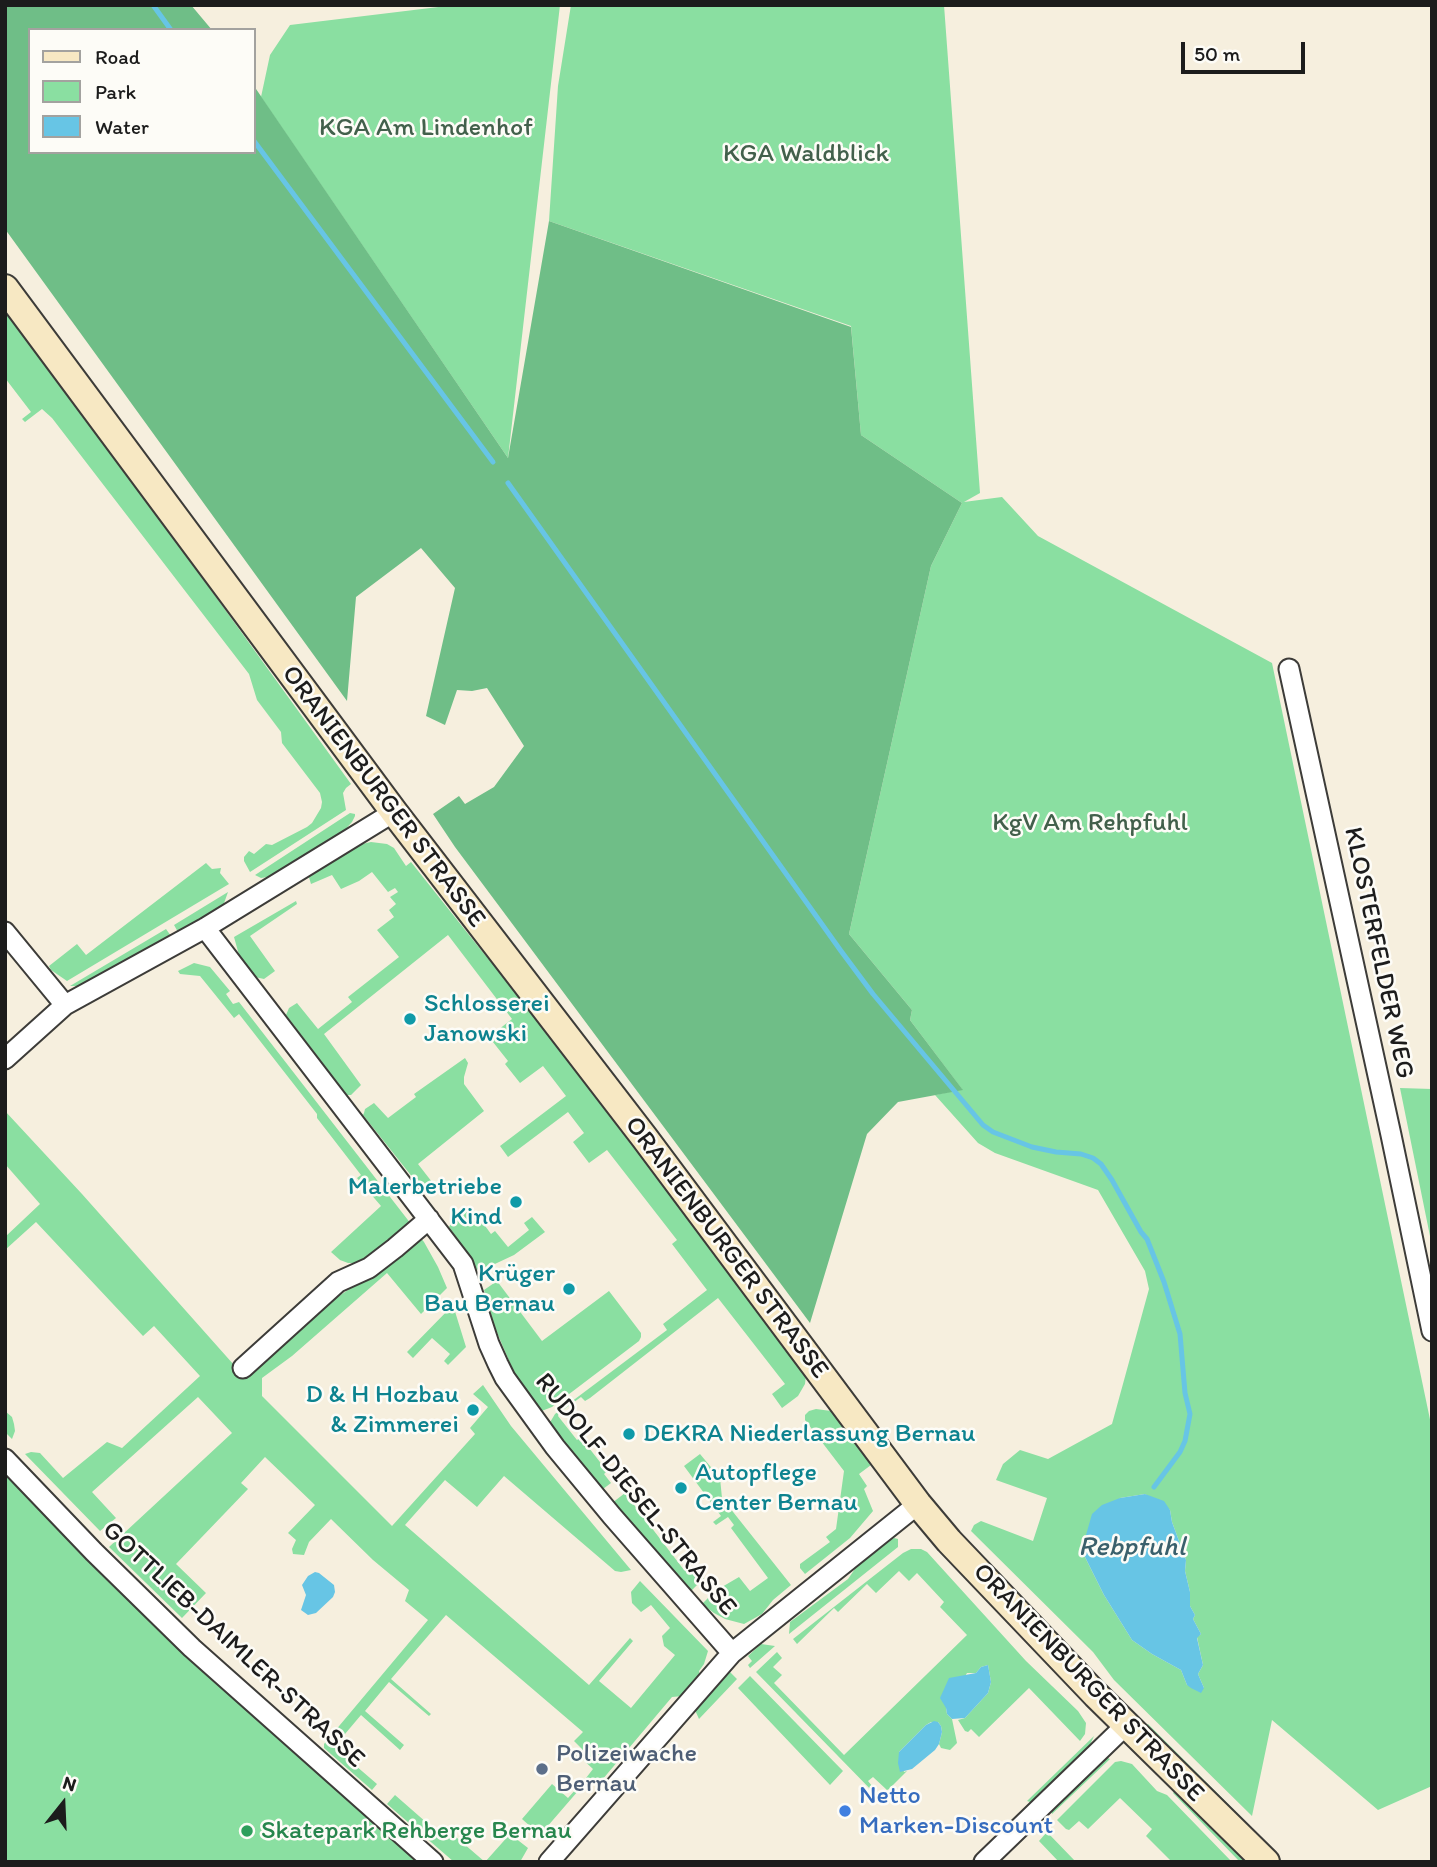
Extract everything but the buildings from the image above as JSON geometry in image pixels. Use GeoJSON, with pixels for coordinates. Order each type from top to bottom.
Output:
{"type":"FeatureCollection","features":[{"type":"Feature","properties":{"kind":"main road","name":"ORANIENBURGER STRASSE"},"geometry":{"type":"LineString","coordinates":[[5,288],[394,812],[644,1137],[918,1504],[995,1589],[1126,1725],[1266,1862]]}},
{"type":"Feature","properties":{"kind":"street","name":"KLOSTERFELDER WEG"},"geometry":{"type":"LineString","coordinates":[[1289,669],[1432,1331]]}},
{"type":"Feature","properties":{"kind":"street"},"geometry":{"type":"LineString","coordinates":[[5,1059],[65,1005],[205,928],[394,812]]}},
{"type":"Feature","properties":{"kind":"street","name":"RUDOLF-DIESEL-STRASSE"},"geometry":{"type":"LineString","coordinates":[[205,928],[463,1264],[489,1343],[505,1378],[555,1447],[732,1653]]}},
{"type":"Feature","properties":{"kind":"street"},"geometry":{"type":"LineString","coordinates":[[5,932],[65,1005]]}},
{"type":"Feature","properties":{"kind":"street"},"geometry":{"type":"LineString","coordinates":[[243,1368],[338,1282],[369,1268],[429,1219]]}},
{"type":"Feature","properties":{"kind":"street","name":"GOTTLIEB-DAIMLER-STRASSE"},"geometry":{"type":"LineString","coordinates":[[5,1459],[92,1550],[192,1648],[433,1862]]}},
{"type":"Feature","properties":{"kind":"street"},"geometry":{"type":"LineString","coordinates":[[549,1862],[732,1653],[918,1504]]}},
{"type":"Feature","properties":{"kind":"street"},"geometry":{"type":"LineString","coordinates":[[984,1862],[1126,1725]]}},
{"type":"Feature","properties":{"kind":"green space"},"geometry":{"type":"Polygon","coordinates":[[[5,5],[191,5],[210,28],[28,28],[28,154],[256,154],[256,89],[508,458],[549,221],[851,327],[861,435],[962,503],[931,566],[849,934],[912,1010],[910,1020],[963,1090],[898,1102],[867,1134],[810,1323],[433,814],[459,796],[465,804],[494,787],[524,746],[487,688],[457,690],[445,725],[426,716],[455,588],[421,548],[356,597],[347,701],[5,229],[5,5]]]}},
{"type":"Feature","properties":{"kind":"green space","name":"KGA Am Lindenhof"},"geometry":{"type":"Polygon","coordinates":[[[455,5],[560,5],[508,458],[261,97],[270,55],[290,25],[455,5]]]}},
{"type":"Feature","properties":{"kind":"green space"},"geometry":{"type":"Polygon","coordinates":[[[571,5],[944,5],[980,493],[964,502],[1002,497],[1038,536],[1272,663],[1432,1429],[1432,1786],[1378,1810],[1272,1720],[1252,1816],[1114,1680],[1093,1652],[971,1531],[974,1525],[981,1521],[1033,1541],[1047,1498],[996,1480],[1003,1464],[1020,1450],[1048,1459],[1112,1424],[1149,1289],[1145,1271],[1098,1190],[995,1153],[978,1143],[935,1095],[962,1089],[910,1020],[912,1010],[849,934],[931,566],[962,503],[861,435],[851,326],[549,221],[558,86],[571,5]],[[1145,1494],[1120,1498],[1085,1557],[1104,1595],[1132,1640],[1181,1670],[1187,1685],[1204,1688],[1198,1674],[1203,1665],[1197,1637],[1201,1634],[1193,1619],[1195,1615],[1190,1606],[1186,1560],[1170,1510],[1145,1494]]]}},
{"type":"Feature","properties":{"kind":"green space"},"geometry":{"type":"Polygon","coordinates":[[[5,305],[351,784],[343,793],[346,810],[250,872],[244,861],[249,851],[254,854],[266,844],[272,845],[312,823],[321,808],[320,793],[282,743],[281,732],[257,700],[249,674],[52,418],[42,409],[25,422],[22,419],[31,412],[5,378],[5,305]]]}},
{"type":"Feature","properties":{"kind":"green space"},"geometry":{"type":"Polygon","coordinates":[[[350,813],[355,816],[342,833],[274,876],[261,878],[255,875],[350,813]]]}},
{"type":"Feature","properties":{"kind":"green space"},"geometry":{"type":"Polygon","coordinates":[[[362,844],[387,844],[394,848],[406,866],[411,862],[485,955],[542,1020],[806,1375],[805,1384],[798,1396],[782,1408],[772,1394],[785,1384],[718,1298],[590,1398],[585,1401],[581,1397],[559,1413],[558,1416],[577,1440],[581,1437],[607,1471],[604,1474],[611,1483],[603,1489],[599,1489],[549,1424],[555,1414],[667,1330],[663,1324],[707,1290],[672,1244],[677,1240],[607,1150],[589,1163],[573,1142],[584,1133],[568,1112],[508,1157],[500,1146],[566,1096],[543,1066],[520,1083],[505,1064],[508,1061],[489,1037],[512,1019],[448,935],[324,1034],[361,1085],[351,1095],[347,1095],[286,1015],[289,1008],[297,1003],[318,1029],[352,1002],[348,997],[399,957],[377,930],[394,917],[389,910],[396,904],[390,897],[398,892],[395,888],[388,892],[372,872],[341,889],[332,875],[311,884],[308,874],[362,844]]]}},
{"type":"Feature","properties":{"kind":"green space"},"geometry":{"type":"Polygon","coordinates":[[[206,863],[212,869],[221,868],[220,873],[229,884],[67,981],[51,970],[49,966],[77,944],[86,955],[206,863]]]}},
{"type":"Feature","properties":{"kind":"green space"},"geometry":{"type":"Polygon","coordinates":[[[228,892],[223,906],[178,932],[174,925],[228,892]]]}},
{"type":"Feature","properties":{"kind":"green space"},"geometry":{"type":"Polygon","coordinates":[[[296,901],[297,904],[250,936],[275,971],[264,979],[255,977],[239,955],[234,937],[296,901]]]}},
{"type":"Feature","properties":{"kind":"green space"},"geometry":{"type":"Polygon","coordinates":[[[166,929],[171,936],[83,986],[70,986],[166,929]]]}},
{"type":"Feature","properties":{"kind":"green space"},"geometry":{"type":"Polygon","coordinates":[[[194,963],[210,967],[230,991],[226,994],[233,1004],[239,1002],[411,1224],[363,1263],[348,1263],[331,1252],[381,1206],[357,1178],[361,1175],[317,1118],[317,1114],[239,1014],[234,1018],[200,976],[180,974],[178,971],[194,963]]]}},
{"type":"Feature","properties":{"kind":"green space"},"geometry":{"type":"Polygon","coordinates":[[[465,1058],[468,1063],[464,1084],[484,1111],[418,1164],[432,1182],[421,1188],[363,1115],[365,1109],[374,1103],[388,1118],[416,1097],[414,1094],[465,1058]]]}},
{"type":"Feature","properties":{"kind":"green space"},"geometry":{"type":"Polygon","coordinates":[[[1400,1088],[1432,1089],[1432,1246],[1400,1088]]]}},
{"type":"Feature","properties":{"kind":"green space"},"geometry":{"type":"Polygon","coordinates":[[[5,1111],[242,1374],[324,1306],[387,1264],[420,1237],[447,1288],[421,1314],[387,1273],[292,1356],[262,1378],[262,1396],[392,1526],[475,1434],[470,1428],[488,1407],[473,1394],[483,1385],[511,1426],[631,1570],[615,1571],[504,1476],[477,1507],[445,1480],[405,1525],[589,1685],[630,1638],[633,1641],[599,1681],[631,1708],[675,1655],[664,1646],[662,1636],[670,1628],[651,1605],[641,1612],[632,1603],[631,1592],[640,1581],[708,1651],[699,1671],[700,1677],[683,1696],[672,1697],[597,1786],[586,1778],[593,1769],[580,1757],[573,1763],[572,1761],[582,1749],[574,1741],[583,1732],[446,1615],[391,1679],[431,1714],[429,1716],[389,1682],[365,1711],[404,1745],[400,1750],[361,1715],[334,1747],[377,1784],[372,1790],[324,1748],[324,1744],[428,1620],[405,1601],[409,1590],[331,1519],[309,1542],[304,1555],[293,1554],[296,1540],[288,1533],[315,1505],[265,1457],[241,1483],[248,1489],[176,1564],[206,1593],[182,1618],[109,1547],[232,1433],[198,1397],[92,1492],[116,1518],[100,1531],[25,1454],[40,1453],[63,1478],[107,1442],[122,1448],[200,1376],[154,1326],[143,1336],[36,1222],[5,1250],[5,1237],[40,1204],[5,1164],[5,1111]]]}},
{"type":"Feature","properties":{"kind":"green space"},"geometry":{"type":"Polygon","coordinates":[[[472,1208],[491,1234],[495,1231],[508,1247],[529,1230],[524,1223],[532,1217],[545,1232],[514,1255],[478,1270],[449,1227],[453,1220],[472,1208]]]}},
{"type":"Feature","properties":{"kind":"green space"},"geometry":{"type":"Polygon","coordinates":[[[497,1281],[542,1341],[609,1291],[641,1333],[641,1337],[552,1407],[539,1412],[516,1377],[495,1328],[484,1290],[497,1281]]]}},
{"type":"Feature","properties":{"kind":"green space"},"geometry":{"type":"Polygon","coordinates":[[[453,1305],[466,1347],[448,1365],[444,1361],[450,1354],[432,1338],[413,1358],[407,1352],[453,1305]]]}},
{"type":"Feature","properties":{"kind":"green space"},"geometry":{"type":"Polygon","coordinates":[[[816,1409],[838,1415],[871,1465],[859,1474],[867,1486],[864,1489],[873,1511],[850,1538],[805,1574],[800,1564],[830,1542],[826,1537],[836,1529],[844,1471],[805,1420],[809,1411],[816,1409]]]}},
{"type":"Feature","properties":{"kind":"green space"},"geometry":{"type":"Polygon","coordinates":[[[5,1411],[12,1417],[14,1424],[12,1439],[5,1432],[5,1411]]]}},
{"type":"Feature","properties":{"kind":"green space"},"geometry":{"type":"Polygon","coordinates":[[[700,1454],[720,1478],[722,1498],[791,1585],[773,1600],[762,1614],[744,1624],[725,1619],[702,1604],[715,1591],[739,1577],[750,1591],[768,1578],[731,1528],[734,1525],[728,1517],[716,1525],[713,1522],[721,1516],[684,1466],[700,1454]]]}},
{"type":"Feature","properties":{"kind":"green space"},"geometry":{"type":"Polygon","coordinates":[[[5,1472],[421,1862],[5,1862],[5,1472]]]}},
{"type":"Feature","properties":{"kind":"green space"},"geometry":{"type":"Polygon","coordinates":[[[625,1493],[684,1570],[704,1578],[691,1591],[612,1503],[625,1493]]]}},
{"type":"Feature","properties":{"kind":"green space"},"geometry":{"type":"Polygon","coordinates":[[[894,1538],[898,1539],[898,1547],[789,1634],[790,1622],[848,1579],[857,1566],[894,1538]]]}},
{"type":"Feature","properties":{"kind":"green space"},"geometry":{"type":"Polygon","coordinates":[[[911,1549],[927,1552],[1026,1661],[1078,1711],[1086,1723],[1085,1734],[1080,1741],[1029,1688],[979,1737],[971,1729],[965,1731],[958,1720],[965,1718],[988,1693],[991,1682],[988,1665],[981,1667],[976,1673],[967,1673],[946,1708],[952,1719],[957,1743],[950,1750],[941,1748],[941,1726],[938,1722],[926,1725],[899,1752],[904,1772],[907,1771],[889,1789],[873,1777],[868,1781],[880,1796],[878,1797],[756,1672],[777,1652],[782,1658],[773,1667],[782,1675],[774,1683],[844,1755],[967,1635],[940,1607],[944,1602],[917,1573],[909,1581],[899,1571],[876,1593],[867,1584],[838,1612],[834,1608],[797,1644],[793,1639],[911,1549]]]}},
{"type":"Feature","properties":{"kind":"green space"},"geometry":{"type":"Polygon","coordinates":[[[761,1644],[775,1646],[750,1668],[748,1665],[752,1661],[748,1656],[761,1644]]]}},
{"type":"Feature","properties":{"kind":"green space"},"geometry":{"type":"Polygon","coordinates":[[[730,1672],[737,1679],[699,1719],[695,1710],[730,1672]]]}},
{"type":"Feature","properties":{"kind":"green space"},"geometry":{"type":"Polygon","coordinates":[[[750,1676],[843,1771],[830,1785],[738,1688],[750,1676]]]}},
{"type":"Feature","properties":{"kind":"green space"},"geometry":{"type":"Polygon","coordinates":[[[1148,1724],[1264,1840],[1256,1840],[1145,1726],[1148,1724]]]}},
{"type":"Feature","properties":{"kind":"green space"},"geometry":{"type":"Polygon","coordinates":[[[1094,1736],[1088,1749],[1033,1803],[1027,1801],[1094,1736]]]}},
{"type":"Feature","properties":{"kind":"green space"},"geometry":{"type":"Polygon","coordinates":[[[1106,1757],[1110,1759],[1052,1814],[1051,1810],[1106,1757]]]}},
{"type":"Feature","properties":{"kind":"green space"},"geometry":{"type":"Polygon","coordinates":[[[1115,1762],[1132,1764],[1157,1791],[1167,1795],[1232,1862],[1172,1862],[1146,1836],[1152,1829],[1120,1798],[1088,1829],[1079,1821],[1069,1830],[1066,1829],[1057,1820],[1115,1762]]]}},
{"type":"Feature","properties":{"kind":"green space"},"geometry":{"type":"Polygon","coordinates":[[[552,1784],[568,1798],[576,1789],[578,1791],[540,1835],[522,1819],[552,1784]]]}},
{"type":"Feature","properties":{"kind":"green space"},"geometry":{"type":"Polygon","coordinates":[[[1175,1791],[1252,1862],[1240,1862],[1173,1793],[1175,1791]]]}},
{"type":"Feature","properties":{"kind":"green space"},"geometry":{"type":"Polygon","coordinates":[[[395,1795],[443,1837],[449,1831],[485,1862],[454,1862],[387,1804],[395,1795]]]}},
{"type":"Feature","properties":{"kind":"green space"},"geometry":{"type":"Polygon","coordinates":[[[1047,1832],[1076,1862],[1059,1862],[1039,1841],[1047,1832]]]}},
{"type":"Feature","properties":{"kind":"green space"},"geometry":{"type":"Polygon","coordinates":[[[510,1834],[528,1848],[520,1862],[485,1862],[510,1834]]]}},
{"type":"Feature","properties":{"kind":"water","name":"Rebpfuhl"},"geometry":{"type":"Polygon","coordinates":[[[1145,1494],[1164,1501],[1170,1510],[1186,1560],[1190,1606],[1201,1634],[1197,1638],[1203,1665],[1198,1674],[1204,1688],[1201,1693],[1187,1685],[1181,1670],[1132,1640],[1104,1595],[1085,1557],[1084,1542],[1092,1514],[1102,1505],[1120,1498],[1145,1494]]]}},
{"type":"Feature","properties":{"kind":"water"},"geometry":{"type":"Polygon","coordinates":[[[315,1572],[334,1585],[335,1592],[316,1613],[308,1615],[301,1610],[306,1595],[302,1585],[308,1576],[315,1572]]]}},
{"type":"Feature","properties":{"kind":"water"},"geometry":{"type":"Polygon","coordinates":[[[988,1665],[991,1682],[988,1693],[965,1718],[952,1719],[940,1698],[949,1678],[976,1673],[981,1667],[988,1665]]]}},
{"type":"Feature","properties":{"kind":"water"},"geometry":{"type":"Polygon","coordinates":[[[934,1721],[941,1726],[942,1732],[935,1750],[912,1769],[900,1772],[899,1752],[926,1725],[934,1721]]]}},
{"type":"Feature","properties":{"kind":"waterway"},"geometry":{"type":"LineString","coordinates":[[153,5],[170,28]]}},
{"type":"Feature","properties":{"kind":"waterway"},"geometry":{"type":"LineString","coordinates":[[256,144],[493,462]]}},
{"type":"Feature","properties":{"kind":"waterway"},"geometry":{"type":"LineString","coordinates":[[508,483],[841,951],[873,994],[983,1125],[993,1132],[1032,1147],[1093,1158],[1101,1164],[1112,1180],[1147,1239],[1180,1334],[1185,1393],[1190,1414],[1180,1452],[1154,1487]]}},
{"type":"Feature","properties":{"kind":"place","name":"Schlosserei Janowski"},"geometry":{"type":"Point","coordinates":[410,1019]}},
{"type":"Feature","properties":{"kind":"place","name":"Malerbetriebe Kind"},"geometry":{"type":"Point","coordinates":[516,1202]}},
{"type":"Feature","properties":{"kind":"place","name":"Krüger Bau Bernau"},"geometry":{"type":"Point","coordinates":[569,1289]}},
{"type":"Feature","properties":{"kind":"place","name":"D & H Hozbau & Zimmerei"},"geometry":{"type":"Point","coordinates":[473,1410]}},
{"type":"Feature","properties":{"kind":"place","name":"DEKRA Niederlassung Bernau"},"geometry":{"type":"Point","coordinates":[629,1434]}},
{"type":"Feature","properties":{"kind":"place","name":"Autopflege Center Bernau"},"geometry":{"type":"Point","coordinates":[681,1488]}},
{"type":"Feature","properties":{"kind":"place","name":"Polizeiwache Bernau"},"geometry":{"type":"Point","coordinates":[542,1769]}},
{"type":"Feature","properties":{"kind":"place","name":"Netto Marken-Discount"},"geometry":{"type":"Point","coordinates":[845,1811]}},
{"type":"Feature","properties":{"kind":"place","name":"Skatepark Rehberge Bernau"},"geometry":{"type":"Point","coordinates":[247,1831]}},
{"type":"Feature","properties":{"kind":"park label","name":"KGA Waldblick"},"geometry":{"type":"Point","coordinates":[806,154]}},
{"type":"Feature","properties":{"kind":"park label","name":"KgV Am Rehpfuhl"},"geometry":{"type":"Point","coordinates":[1090,823]}}]}
